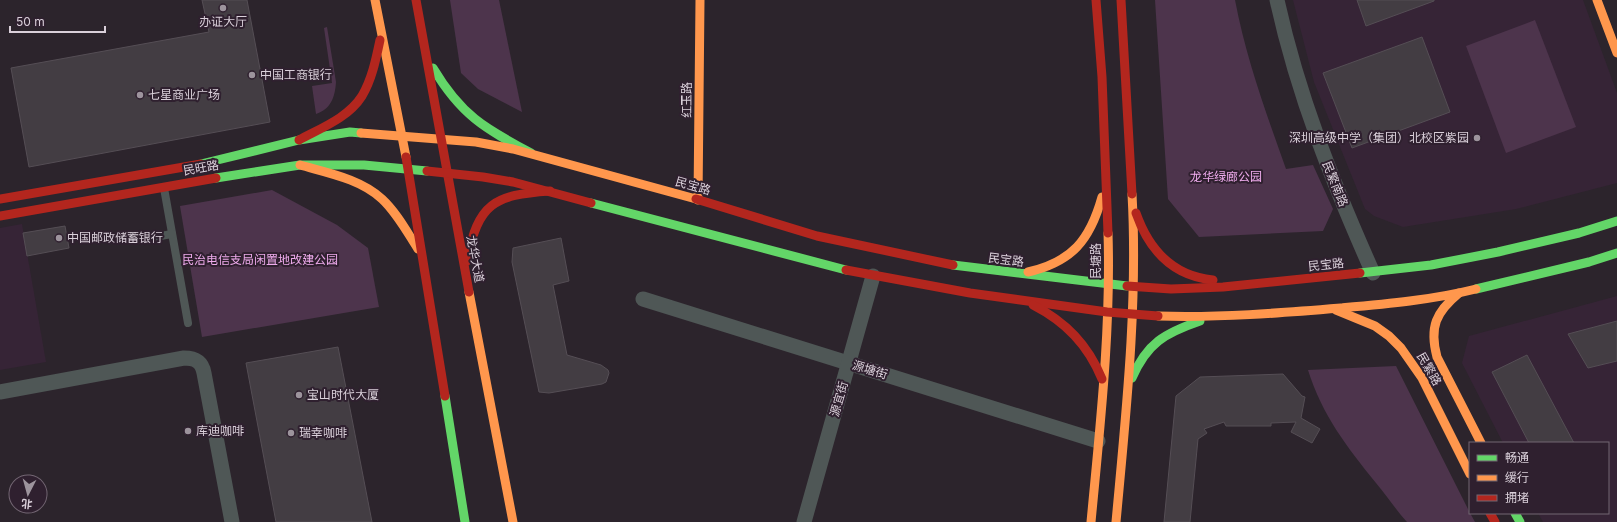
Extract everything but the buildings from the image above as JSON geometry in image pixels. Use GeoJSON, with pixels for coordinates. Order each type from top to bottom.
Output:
{"type":"FeatureCollection","features":[{"type":"Feature","properties":{"kind":"main road"},"geometry":{"type":"LineString","coordinates":[[375,0],[408,170],[465,522]]}},
{"type":"Feature","properties":{"kind":"main road","name":"龙华大道"},"geometry":{"type":"LineString","coordinates":[[416,0],[442,140],[446,173],[513,522]]}},
{"type":"Feature","properties":{"kind":"main road","name":"红玉路"},"geometry":{"type":"LineString","coordinates":[[698,200],[700,0]]}},
{"type":"Feature","properties":{"kind":"main road","name":"民塘路"},"geometry":{"type":"LineString","coordinates":[[1091,522],[1104,388],[1108,285],[1107,175],[1096,0]]}},
{"type":"Feature","properties":{"kind":"main road"},"geometry":{"type":"LineString","coordinates":[[1116,522],[1128,390],[1133,287],[1132,202],[1121,0]]}},
{"type":"Feature","properties":{"kind":"main road"},"geometry":{"type":"LineString","coordinates":[[1598,0],[1617,53]]}},
{"type":"Feature","properties":{"kind":"main road"},"geometry":{"type":"LineString","coordinates":[[299,140],[348,112],[358,102],[371,74],[382,34]]}},
{"type":"Feature","properties":{"kind":"main road"},"geometry":{"type":"LineString","coordinates":[[426,56],[450,96],[473,120],[499,137],[531,153]]}},
{"type":"Feature","properties":{"kind":"main road","name":"民旺路"},"geometry":{"type":"LineString","coordinates":[[0,199],[210,162],[299,140],[350,132],[402,137]]}},
{"type":"Feature","properties":{"kind":"main road","name":"民宝路"},"geometry":{"type":"LineString","coordinates":[[402,137],[476,142],[531,153],[698,200],[818,236],[864,247],[964,266],[1133,287],[1171,289],[1246,285],[1373,273],[1431,265],[1498,252],[1579,233],[1617,221]]}},
{"type":"Feature","properties":{"kind":"main road"},"geometry":{"type":"LineString","coordinates":[[300,165],[352,181],[376,194],[391,210],[421,253]]}},
{"type":"Feature","properties":{"kind":"main road","name":"民旺路"},"geometry":{"type":"LineString","coordinates":[[0,216],[267,169],[300,165],[357,165],[408,170]]}},
{"type":"Feature","properties":{"kind":"main road"},"geometry":{"type":"LineString","coordinates":[[408,170],[446,173],[513,182],[814,262],[873,276],[963,292],[1132,315],[1188,317],[1273,314],[1392,303],[1459,294],[1582,264],[1617,253]]}},
{"type":"Feature","properties":{"kind":"main road"},"geometry":{"type":"LineString","coordinates":[[1019,274],[1053,265],[1070,254],[1084,240],[1092,227],[1100,205],[1107,175]]}},
{"type":"Feature","properties":{"kind":"main road"},"geometry":{"type":"LineString","coordinates":[[465,272],[475,226],[484,213],[501,199],[514,195],[550,191]]}},
{"type":"Feature","properties":{"kind":"main road"},"geometry":{"type":"LineString","coordinates":[[1132,202],[1139,223],[1145,234],[1172,265],[1187,274],[1199,278],[1246,285]]}},
{"type":"Feature","properties":{"kind":"main road","name":"民繁路"},"geometry":{"type":"LineString","coordinates":[[1459,294],[1444,306],[1438,315],[1434,327],[1434,344],[1437,357],[1480,442]]}},
{"type":"Feature","properties":{"kind":"main road"},"geometry":{"type":"LineString","coordinates":[[1019,299],[1044,310],[1061,321],[1073,332],[1088,349],[1097,364],[1104,388]]}},
{"type":"Feature","properties":{"kind":"main road","name":"民繁路"},"geometry":{"type":"LineString","coordinates":[[1333,309],[1355,317],[1383,332],[1395,341],[1406,354],[1417,370],[1469,472]]}},
{"type":"Feature","properties":{"kind":"main road"},"geometry":{"type":"LineString","coordinates":[[1128,390],[1142,356],[1156,341],[1170,332],[1187,325],[1217,316]]}},
{"type":"Feature","properties":{"kind":"street","name":"民繁南路"},"geometry":{"type":"LineString","coordinates":[[1277,0],[1296,77],[1306,108],[1341,200],[1373,273]]}},
{"type":"Feature","properties":{"kind":"street","name":"源宜街"},"geometry":{"type":"LineString","coordinates":[[804,522],[873,276]]}},
{"type":"Feature","properties":{"kind":"street","name":"源塘街"},"geometry":{"type":"LineString","coordinates":[[643,299],[1098,441]]}},
{"type":"Feature","properties":{"kind":"street"},"geometry":{"type":"LineString","coordinates":[[0,392],[184,358],[192,358],[199,361],[203,366],[232,522]]}},
{"type":"Feature","properties":{"kind":"lane"},"geometry":{"type":"LineString","coordinates":[[164,187],[188,323]]}},
{"type":"Feature","properties":{"kind":"lane"},"geometry":{"type":"LineString","coordinates":[[131,241],[172,234]]}},
{"type":"Feature","properties":{"kind":"shaded area","name":"深圳高级中学（集团）北校区紫园"},"geometry":{"type":"Polygon","coordinates":[[[1293,0],[1583,0],[1617,93],[1617,183],[1516,209],[1403,227],[1374,216],[1365,209],[1314,82],[1293,0]]]}},
{"type":"Feature","properties":{"kind":"shaded area"},"geometry":{"type":"Polygon","coordinates":[[[22,224],[46,362],[0,370],[0,228],[22,224]]]}},
{"type":"Feature","properties":{"kind":"shaded area"},"geometry":{"type":"Polygon","coordinates":[[[1617,296],[1617,522],[1543,522],[1539,514],[1609,514],[1609,442],[1502,442],[1462,363],[1469,336],[1617,296]]]}},
{"type":"Feature","properties":{"kind":"green space"},"geometry":{"type":"Polygon","coordinates":[[[450,0],[499,0],[522,112],[478,89],[461,73],[450,0]]]}},
{"type":"Feature","properties":{"kind":"green space","name":"龙华绿廊公园"},"geometry":{"type":"Polygon","coordinates":[[[1155,0],[1235,0],[1251,64],[1286,169],[1313,165],[1333,209],[1323,231],[1199,237],[1168,199],[1155,0]]]}},
{"type":"Feature","properties":{"kind":"green space"},"geometry":{"type":"Polygon","coordinates":[[[1535,20],[1576,127],[1506,153],[1466,46],[1535,20]]]}},
{"type":"Feature","properties":{"kind":"green space"},"geometry":{"type":"Polygon","coordinates":[[[327,27],[336,82],[333,97],[329,106],[316,114],[312,86],[332,83],[324,28],[327,27]]]}},
{"type":"Feature","properties":{"kind":"green space","name":"民治电信支局闲置地改建公园"},"geometry":{"type":"Polygon","coordinates":[[[272,190],[337,225],[368,248],[379,307],[202,337],[180,206],[272,190]]]}},
{"type":"Feature","properties":{"kind":"green space"},"geometry":{"type":"Polygon","coordinates":[[[1396,366],[1469,511],[1469,514],[1471,514],[1475,522],[1407,522],[1336,430],[1320,402],[1308,370],[1396,366]]]}},
{"type":"Feature","properties":{"kind":"traffic: fast"},"geometry":{"type":"LineString","coordinates":[[433,68],[454,98],[475,119],[500,136],[531,153]]}},
{"type":"Feature","properties":{"kind":"traffic: fast"},"geometry":{"type":"LineString","coordinates":[[201,164],[299,140],[350,132],[361,133]]}},
{"type":"Feature","properties":{"kind":"traffic: fast"},"geometry":{"type":"LineString","coordinates":[[216,178],[300,165],[364,165],[427,171]]}},
{"type":"Feature","properties":{"kind":"traffic: fast"},"geometry":{"type":"LineString","coordinates":[[591,203],[846,270]]}},
{"type":"Feature","properties":{"kind":"traffic: fast"},"geometry":{"type":"LineString","coordinates":[[1360,273],[1431,265],[1498,252],[1579,233],[1617,221]]}},
{"type":"Feature","properties":{"kind":"traffic: fast"},"geometry":{"type":"LineString","coordinates":[[1476,289],[1589,262],[1617,253]]}},
{"type":"Feature","properties":{"kind":"traffic: fast"},"geometry":{"type":"LineString","coordinates":[[953,265],[1127,286]]}},
{"type":"Feature","properties":{"kind":"traffic: fast"},"geometry":{"type":"LineString","coordinates":[[1132,378],[1144,356],[1158,341],[1177,330],[1200,321]]}},
{"type":"Feature","properties":{"kind":"traffic: fast"},"geometry":{"type":"LineString","coordinates":[[445,396],[465,522]]}},
{"type":"Feature","properties":{"kind":"traffic: fast"},"geometry":{"type":"LineString","coordinates":[[1516,514],[1520,522]]}},
{"type":"Feature","properties":{"kind":"traffic: slow"},"geometry":{"type":"LineString","coordinates":[[375,0],[406,157]]}},
{"type":"Feature","properties":{"kind":"traffic: slow"},"geometry":{"type":"LineString","coordinates":[[698,200],[700,0]]}},
{"type":"Feature","properties":{"kind":"traffic: slow"},"geometry":{"type":"LineString","coordinates":[[1597,0],[1617,53]]}},
{"type":"Feature","properties":{"kind":"traffic: slow"},"geometry":{"type":"LineString","coordinates":[[361,133],[476,142],[513,149],[696,199]]}},
{"type":"Feature","properties":{"kind":"traffic: slow"},"geometry":{"type":"LineString","coordinates":[[300,165],[344,178],[364,186],[374,192],[392,210],[418,249]]}},
{"type":"Feature","properties":{"kind":"traffic: slow"},"geometry":{"type":"LineString","coordinates":[[1116,522],[1130,358],[1133,276],[1132,194]]}},
{"type":"Feature","properties":{"kind":"traffic: slow"},"geometry":{"type":"LineString","coordinates":[[1028,272],[1043,268],[1056,262],[1068,255],[1077,247],[1092,225],[1102,197]]}},
{"type":"Feature","properties":{"kind":"traffic: slow"},"geometry":{"type":"LineString","coordinates":[[1091,522],[1106,342],[1108,306],[1108,233]]}},
{"type":"Feature","properties":{"kind":"traffic: slow"},"geometry":{"type":"LineString","coordinates":[[1158,316],[1227,316],[1341,308],[1426,299],[1476,289]]}},
{"type":"Feature","properties":{"kind":"traffic: slow"},"geometry":{"type":"LineString","coordinates":[[469,292],[513,522]]}},
{"type":"Feature","properties":{"kind":"traffic: slow"},"geometry":{"type":"LineString","coordinates":[[1459,293],[1445,307],[1436,321],[1434,329],[1435,346],[1437,357],[1480,442]]}},
{"type":"Feature","properties":{"kind":"traffic: slow"},"geometry":{"type":"LineString","coordinates":[[1336,310],[1375,326],[1389,336],[1401,348],[1422,378],[1469,472]]}},
{"type":"Feature","properties":{"kind":"traffic: jam"},"geometry":{"type":"LineString","coordinates":[[416,0],[469,292]]}},
{"type":"Feature","properties":{"kind":"traffic: jam"},"geometry":{"type":"LineString","coordinates":[[1096,0],[1102,77],[1108,233]]}},
{"type":"Feature","properties":{"kind":"traffic: jam"},"geometry":{"type":"LineString","coordinates":[[1121,0],[1132,194]]}},
{"type":"Feature","properties":{"kind":"traffic: jam"},"geometry":{"type":"LineString","coordinates":[[299,140],[334,122],[356,104],[362,96],[371,76],[380,40]]}},
{"type":"Feature","properties":{"kind":"traffic: jam"},"geometry":{"type":"LineString","coordinates":[[406,157],[445,396]]}},
{"type":"Feature","properties":{"kind":"traffic: jam"},"geometry":{"type":"LineString","coordinates":[[0,199],[201,164]]}},
{"type":"Feature","properties":{"kind":"traffic: jam"},"geometry":{"type":"LineString","coordinates":[[427,171],[513,182],[591,203]]}},
{"type":"Feature","properties":{"kind":"traffic: jam"},"geometry":{"type":"LineString","coordinates":[[0,216],[216,178]]}},
{"type":"Feature","properties":{"kind":"traffic: jam"},"geometry":{"type":"LineString","coordinates":[[467,261],[471,242],[477,226],[483,214],[492,206],[515,195],[550,191]]}},
{"type":"Feature","properties":{"kind":"traffic: jam"},"geometry":{"type":"LineString","coordinates":[[696,199],[817,236],[953,265]]}},
{"type":"Feature","properties":{"kind":"traffic: jam"},"geometry":{"type":"LineString","coordinates":[[1136,213],[1148,239],[1164,259],[1174,267],[1186,273],[1213,280]]}},
{"type":"Feature","properties":{"kind":"traffic: jam"},"geometry":{"type":"LineString","coordinates":[[846,270],[970,293],[1107,312],[1158,316]]}},
{"type":"Feature","properties":{"kind":"traffic: jam"},"geometry":{"type":"LineString","coordinates":[[1127,286],[1171,289],[1223,287],[1360,273]]}},
{"type":"Feature","properties":{"kind":"traffic: jam"},"geometry":{"type":"LineString","coordinates":[[1033,305],[1056,319],[1075,336],[1090,355],[1102,379]]}},
{"type":"Feature","properties":{"kind":"traffic: jam"},"geometry":{"type":"LineString","coordinates":[[1491,514],[1495,522]]}},
{"type":"Feature","properties":{"kind":"place","name":"办证大厅"},"geometry":{"type":"Point","coordinates":[223,8]}},
{"type":"Feature","properties":{"kind":"place","name":"中国工商银行"},"geometry":{"type":"Point","coordinates":[252,75]}},
{"type":"Feature","properties":{"kind":"place","name":"七星商业广场"},"geometry":{"type":"Point","coordinates":[140,95]}},
{"type":"Feature","properties":{"kind":"place","name":"深圳高级中学（集团）北校区紫园"},"geometry":{"type":"Point","coordinates":[1477,138]}},
{"type":"Feature","properties":{"kind":"place","name":"中国邮政储蓄银行"},"geometry":{"type":"Point","coordinates":[59,238]}},
{"type":"Feature","properties":{"kind":"place","name":"宝山时代大厦"},"geometry":{"type":"Point","coordinates":[299,395]}},
{"type":"Feature","properties":{"kind":"place","name":"库迪咖啡"},"geometry":{"type":"Point","coordinates":[188,431]}},
{"type":"Feature","properties":{"kind":"place","name":"瑞幸咖啡"},"geometry":{"type":"Point","coordinates":[291,433]}}]}
